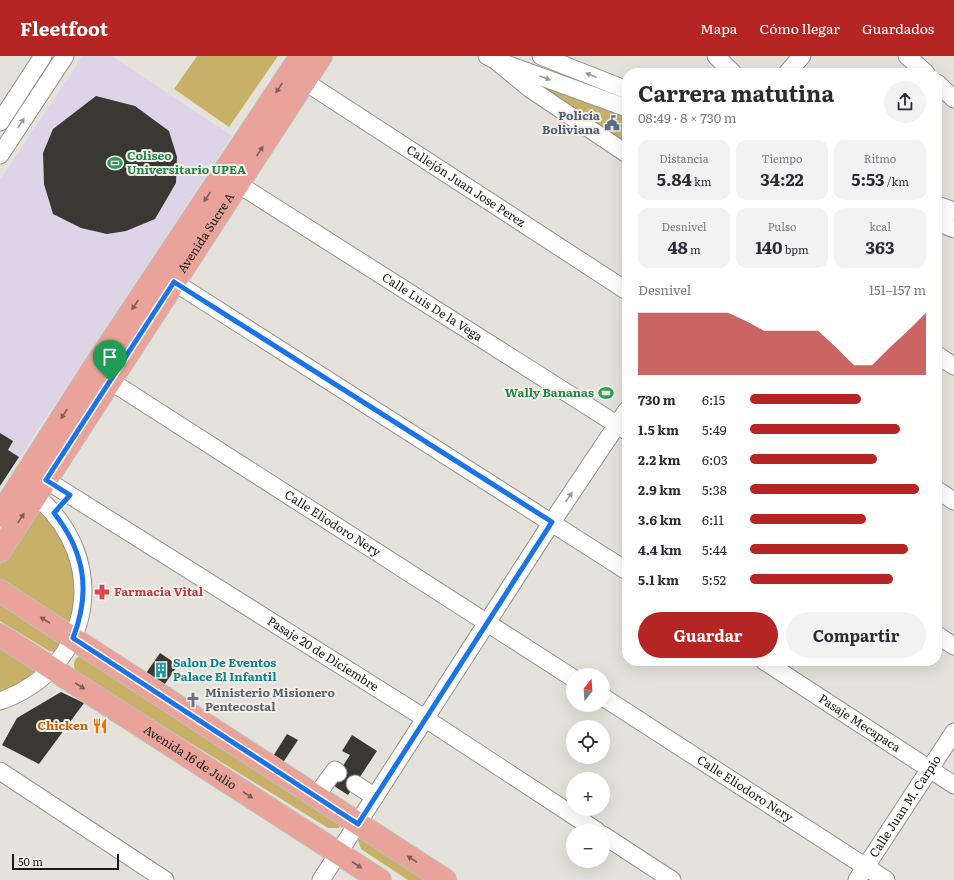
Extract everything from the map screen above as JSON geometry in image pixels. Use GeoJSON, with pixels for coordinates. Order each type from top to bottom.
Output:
{"type":"FeatureCollection","features":[{"type":"Feature","properties":{"kind":"main road","name":"Avenida Sucre A"},"geometry":{"type":"LineString","coordinates":[[0,551],[41,488],[102,375],[301,56]]}},
{"type":"Feature","properties":{"kind":"main road","name":"Avenida Sucre A"},"geometry":{"type":"LineString","coordinates":[[0,515],[102,375],[174,282],[321,56]]}},
{"type":"Feature","properties":{"kind":"main road"},"geometry":{"type":"LineString","coordinates":[[0,591],[445,880]]}},
{"type":"Feature","properties":{"kind":"main road","name":"Avenida 16 de Julio"},"geometry":{"type":"LineString","coordinates":[[0,635],[380,880]]}},
{"type":"Feature","properties":{"kind":"street"},"geometry":{"type":"LineString","coordinates":[[0,122],[43,56]]}},
{"type":"Feature","properties":{"kind":"street"},"geometry":{"type":"LineString","coordinates":[[0,155],[65,56]]}},
{"type":"Feature","properties":{"kind":"street"},"geometry":{"type":"LineString","coordinates":[[541,56],[622,88]]}},
{"type":"Feature","properties":{"kind":"street"},"geometry":{"type":"LineString","coordinates":[[716,56],[728,68]]}},
{"type":"Feature","properties":{"kind":"street"},"geometry":{"type":"LineString","coordinates":[[791,68],[802,56]]}},
{"type":"Feature","properties":{"kind":"street"},"geometry":{"type":"LineString","coordinates":[[907,56],[920,68]]}},
{"type":"Feature","properties":{"kind":"street"},"geometry":{"type":"LineString","coordinates":[[493,57],[622,106]]}},
{"type":"Feature","properties":{"kind":"street"},"geometry":{"type":"LineString","coordinates":[[493,57],[529,88],[622,151]]}},
{"type":"Feature","properties":{"kind":"street","name":"Callejón Juan Jose Perez"},"geometry":{"type":"LineString","coordinates":[[304,81],[622,289]]}},
{"type":"Feature","properties":{"kind":"street"},"geometry":{"type":"LineString","coordinates":[[942,88],[954,99]]}},
{"type":"Feature","properties":{"kind":"street","name":"Calle Luis De la Vega"},"geometry":{"type":"LineString","coordinates":[[238,184],[622,428]]}},
{"type":"Feature","properties":{"kind":"street"},"geometry":{"type":"LineString","coordinates":[[942,207],[954,211]]}},
{"type":"Feature","properties":{"kind":"street"},"geometry":{"type":"LineString","coordinates":[[942,224],[954,229]]}},
{"type":"Feature","properties":{"kind":"street"},"geometry":{"type":"LineString","coordinates":[[174,282],[622,568]]}},
{"type":"Feature","properties":{"kind":"street"},"geometry":{"type":"LineString","coordinates":[[942,358],[954,366]]}},
{"type":"Feature","properties":{"kind":"street","name":"Calle Eliodoro Nery"},"geometry":{"type":"LineString","coordinates":[[102,375],[566,673]]}},
{"type":"Feature","properties":{"kind":"street"},"geometry":{"type":"LineString","coordinates":[[321,880],[552,522],[622,428]]}},
{"type":"Feature","properties":{"kind":"street"},"geometry":{"type":"LineString","coordinates":[[0,701],[24,691],[53,669],[73,638],[83,602],[83,580],[81,566],[71,537],[54,513],[41,488]]}},
{"type":"Feature","properties":{"kind":"street","name":"Pasaje 20 de Diciembre"},"geometry":{"type":"LineString","coordinates":[[41,488],[70,495],[426,719],[586,824]]}},
{"type":"Feature","properties":{"kind":"street"},"geometry":{"type":"LineString","coordinates":[[942,493],[954,501]]}},
{"type":"Feature","properties":{"kind":"street"},"geometry":{"type":"LineString","coordinates":[[54,513],[70,495]]}},
{"type":"Feature","properties":{"kind":"street"},"geometry":{"type":"LineString","coordinates":[[942,638],[954,646]]}},
{"type":"Feature","properties":{"kind":"street","name":"Pasaje Mecapaca"},"geometry":{"type":"LineString","coordinates":[[772,666],[954,785]]}},
{"type":"Feature","properties":{"kind":"street","name":"Calle Eliodoro Nery"},"geometry":{"type":"LineString","coordinates":[[610,702],[861,873],[886,880]]}},
{"type":"Feature","properties":{"kind":"street","name":"Calle Juan M. Carpio"},"geometry":{"type":"LineString","coordinates":[[861,873],[954,732]]}},
{"type":"Feature","properties":{"kind":"street"},"geometry":{"type":"LineString","coordinates":[[316,796],[335,770],[338,773]]}},
{"type":"Feature","properties":{"kind":"street"},"geometry":{"type":"LineString","coordinates":[[0,771],[165,880]]}},
{"type":"Feature","properties":{"kind":"street"},"geometry":{"type":"LineString","coordinates":[[356,784],[375,797]]}},
{"type":"Feature","properties":{"kind":"street"},"geometry":{"type":"LineString","coordinates":[[610,840],[672,880]]}},
{"type":"Feature","properties":{"kind":"shaded area"},"geometry":{"type":"Polygon","coordinates":[[[83,56],[112,56],[232,136],[0,487],[0,180],[83,56]]]}},
{"type":"Feature","properties":{"kind":"shaded area"},"geometry":{"type":"Polygon","coordinates":[[[197,56],[278,56],[229,127],[174,89],[197,56]]]}},
{"type":"Feature","properties":{"kind":"shaded area"},"geometry":{"type":"Polygon","coordinates":[[[531,78],[622,113],[622,140],[621,141],[525,82],[531,78]]]}},
{"type":"Feature","properties":{"kind":"shaded area"},"geometry":{"type":"Polygon","coordinates":[[[38,511],[53,526],[65,546],[73,569],[75,591],[74,615],[67,625],[0,583],[0,564],[33,512],[38,511]]]}},
{"type":"Feature","properties":{"kind":"shaded area"},"geometry":{"type":"Polygon","coordinates":[[[0,600],[61,642],[56,652],[49,651],[0,621],[0,600]]]}},
{"type":"Feature","properties":{"kind":"shaded area"},"geometry":{"type":"Polygon","coordinates":[[[0,642],[40,671],[26,681],[0,691],[0,642]]]}},
{"type":"Feature","properties":{"kind":"shaded area"},"geometry":{"type":"Polygon","coordinates":[[[82,655],[342,822],[339,828],[328,828],[77,673],[74,668],[74,662],[79,656],[82,655]]]}},
{"type":"Feature","properties":{"kind":"shaded area"},"geometry":{"type":"Polygon","coordinates":[[[362,835],[442,880],[408,880],[361,849],[358,840],[362,835]]]}},
{"type":"Feature","properties":{"kind":"building"},"geometry":{"type":"Polygon","coordinates":[[[96,96],[135,106],[169,131],[177,157],[176,183],[155,219],[126,231],[107,234],[81,228],[53,214],[44,184],[43,153],[53,129],[96,96]]]}},
{"type":"Feature","properties":{"kind":"building"},"geometry":{"type":"Polygon","coordinates":[[[0,433],[13,441],[8,450],[19,457],[0,486],[0,433]]]}},
{"type":"Feature","properties":{"kind":"building","name":"Salon De Eventos Palace El Infantil"},"geometry":{"type":"Polygon","coordinates":[[[160,653],[178,665],[162,688],[144,676],[160,653]]]}},
{"type":"Feature","properties":{"kind":"building"},"geometry":{"type":"Polygon","coordinates":[[[61,692],[84,703],[39,764],[2,745],[17,718],[61,692]]]}},
{"type":"Feature","properties":{"kind":"building"},"geometry":{"type":"Polygon","coordinates":[[[287,734],[298,740],[282,764],[272,758],[287,734]]]}},
{"type":"Feature","properties":{"kind":"building"},"geometry":{"type":"Polygon","coordinates":[[[352,735],[377,751],[348,795],[331,784],[350,755],[342,751],[352,735]]]}},
{"type":"Feature","properties":{"kind":"place","name":"Policía Boliviana"},"geometry":{"type":"Point","coordinates":[612,123]}},
{"type":"Feature","properties":{"kind":"place","name":"Coliseo Universitario UPEA"},"geometry":{"type":"Point","coordinates":[115,163]}},
{"type":"Feature","properties":{"kind":"place","name":"Wally Bananas"},"geometry":{"type":"Point","coordinates":[606,393]}},
{"type":"Feature","properties":{"kind":"place","name":"Farmacia Vital"},"geometry":{"type":"Point","coordinates":[102,592]}},
{"type":"Feature","properties":{"kind":"place","name":"Salon De Eventos Palace El Infantil"},"geometry":{"type":"Point","coordinates":[161,670]}},
{"type":"Feature","properties":{"kind":"place","name":"Ministerio Misionero Pentecostal"},"geometry":{"type":"Point","coordinates":[193,700]}},
{"type":"Feature","properties":{"kind":"place","name":"Chicken"},"geometry":{"type":"Point","coordinates":[100,726]}},
{"type":"Feature","properties":{"kind":"route"},"geometry":{"type":"LineString","coordinates":[[174,282],[552,522],[358,824],[73,638],[82,610],[83,580],[81,566],[71,537],[54,513],[70,495],[46,480],[110,381],[174,282]]}}]}
